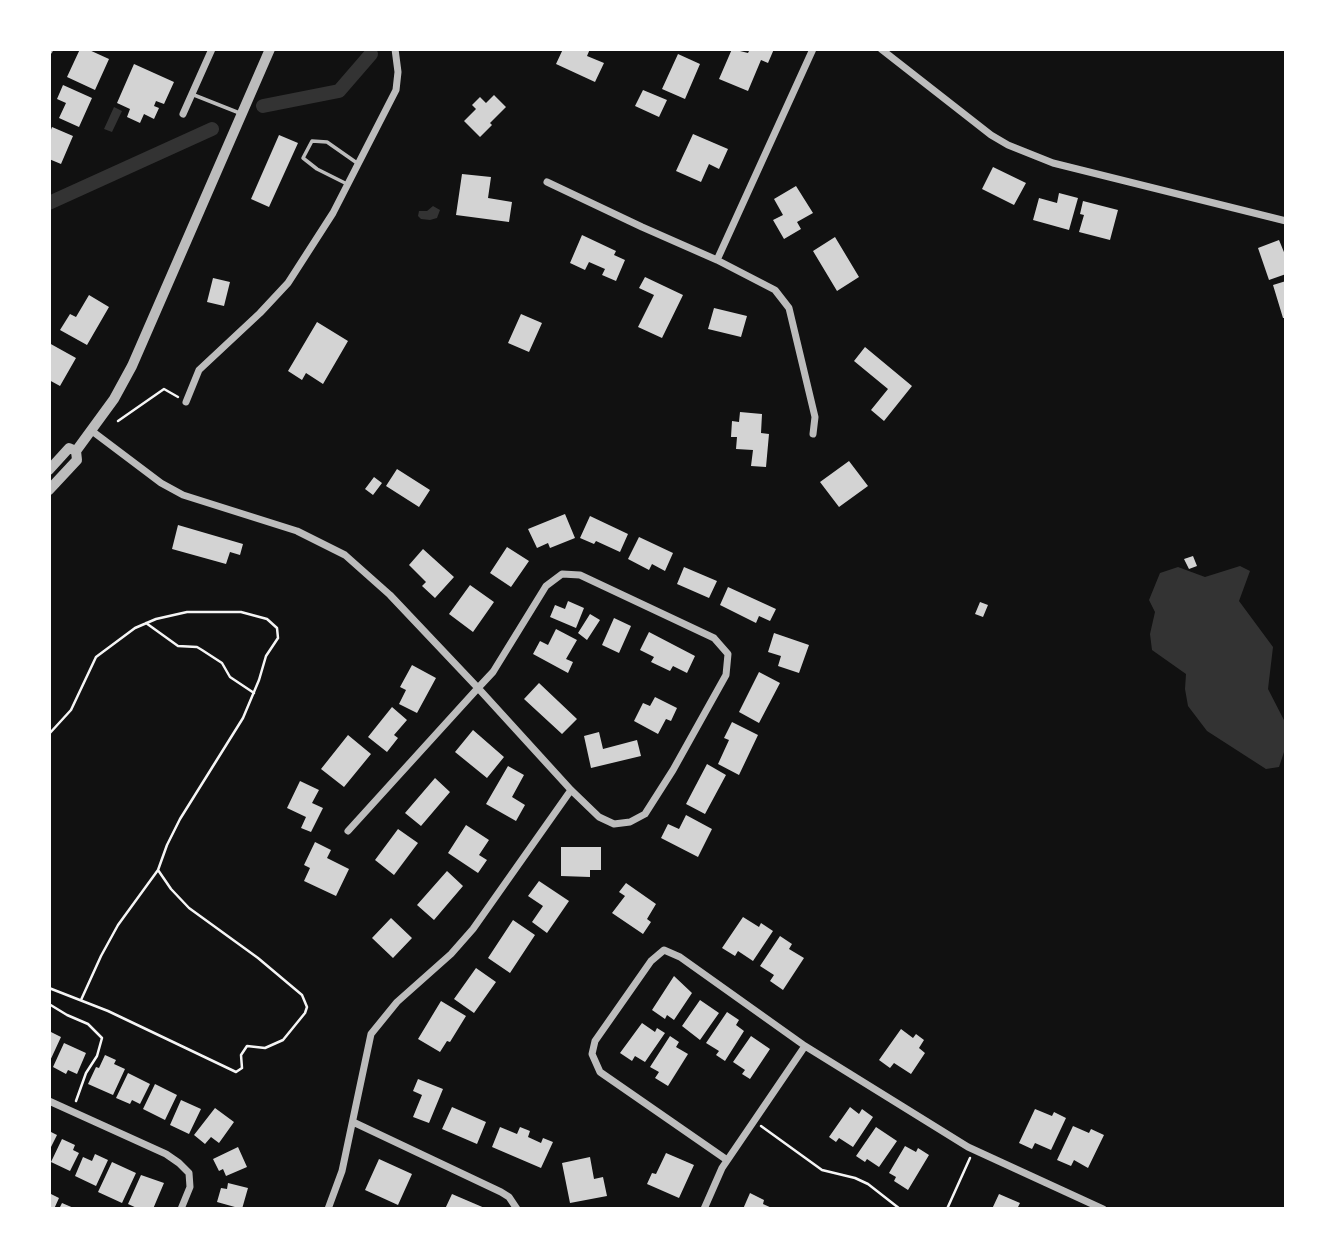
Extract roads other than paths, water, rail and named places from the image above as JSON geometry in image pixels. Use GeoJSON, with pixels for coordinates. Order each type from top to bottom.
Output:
{"type":"FeatureCollection","features":[{"type":"Feature","properties":{"kind":"street"},"geometry":{"type":"LineString","coordinates":[[183,114],[212,49]]}},
{"type":"Feature","properties":{"kind":"street"},"geometry":{"type":"LineString","coordinates":[[49,490],[77,460],[76,451],[114,399],[132,366],[270,49]]}},
{"type":"Feature","properties":{"kind":"street"},"geometry":{"type":"LineString","coordinates":[[186,402],[199,370],[260,313],[288,283],[311,251],[396,90],[398,72],[395,49]]}},
{"type":"Feature","properties":{"kind":"street"},"geometry":{"type":"LineString","coordinates":[[717,260],[813,49]]}},
{"type":"Feature","properties":{"kind":"street"},"geometry":{"type":"LineString","coordinates":[[881,49],[991,135],[1008,145],[1053,163],[1286,221]]}},
{"type":"Feature","properties":{"kind":"street"},"geometry":{"type":"LineString","coordinates":[[547,182],[717,260],[775,290],[789,308],[815,417],[813,434]]}},
{"type":"Feature","properties":{"kind":"street"},"geometry":{"type":"LineString","coordinates":[[92,431],[161,483],[183,495],[298,531],[345,555],[390,595],[478,688],[571,790],[598,817],[614,824],[630,822],[645,814],[673,771],[726,674],[728,654],[714,638],[580,575],[562,574],[546,586],[493,672],[478,688],[348,831]]}},
{"type":"Feature","properties":{"kind":"street"},"geometry":{"type":"LineString","coordinates":[[49,470],[69,448],[76,451]]}},
{"type":"Feature","properties":{"kind":"street"},"geometry":{"type":"LineString","coordinates":[[328,1209],[342,1171],[371,1034],[397,1002],[451,954],[473,929],[571,790]]}},
{"type":"Feature","properties":{"kind":"street"},"geometry":{"type":"LineString","coordinates":[[727,1160],[600,1072],[592,1054],[594,1041],[651,961],[664,950],[680,957],[805,1046],[968,1147],[1103,1209]]}},
{"type":"Feature","properties":{"kind":"street"},"geometry":{"type":"LineString","coordinates":[[704,1209],[727,1160],[805,1046]]}},
{"type":"Feature","properties":{"kind":"street"},"geometry":{"type":"LineString","coordinates":[[49,1101],[166,1154],[189,1173],[190,1187],[181,1209]]}},
{"type":"Feature","properties":{"kind":"street"},"geometry":{"type":"LineString","coordinates":[[353,1122],[501,1192],[517,1208]]}},
{"type":"Feature","properties":{"kind":"lane"},"geometry":{"type":"LineString","coordinates":[[192,94],[242,114]]}},
{"type":"Feature","properties":{"kind":"lane"},"geometry":{"type":"LineString","coordinates":[[348,184],[317,169],[303,158],[313,141],[327,142],[358,164]]}},
{"type":"Feature","properties":{"kind":"waterway"},"geometry":{"type":"LineString","coordinates":[[263,106],[339,91],[371,54]]}},
{"type":"Feature","properties":{"kind":"waterway"},"geometry":{"type":"LineString","coordinates":[[49,203],[212,129]]}}]}
